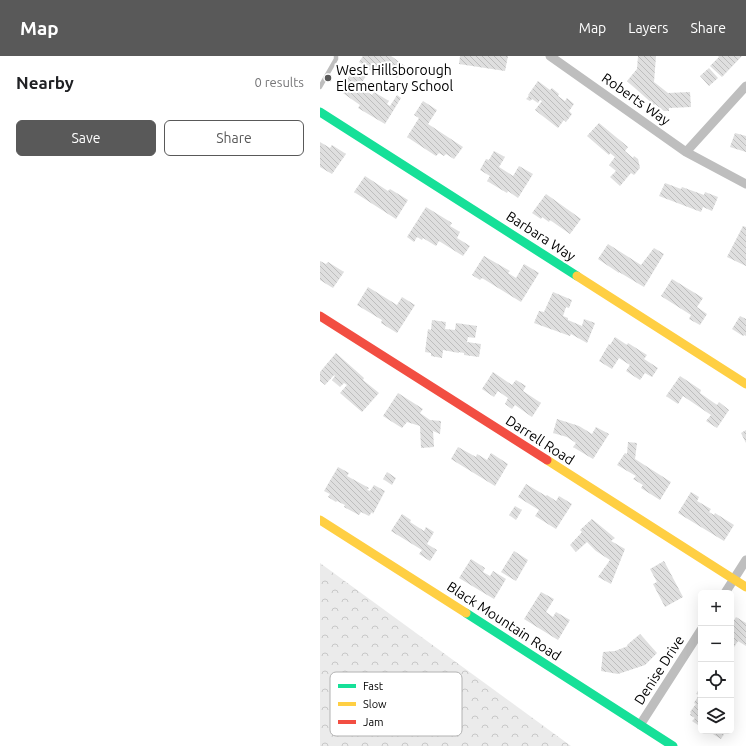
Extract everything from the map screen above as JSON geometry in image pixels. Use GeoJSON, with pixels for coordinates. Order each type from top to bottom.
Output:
{"type":"FeatureCollection","features":[{"type":"Feature","properties":{"kind":"street","name":"Roberts Way"},"geometry":{"type":"LineString","coordinates":[[550,56],[686,152],[746,184]]}},
{"type":"Feature","properties":{"kind":"street"},"geometry":{"type":"LineString","coordinates":[[686,152],[746,86]]}},
{"type":"Feature","properties":{"kind":"street","name":"Barbara Way"},"geometry":{"type":"LineString","coordinates":[[320,112],[746,384]]}},
{"type":"Feature","properties":{"kind":"street","name":"Darrell Road"},"geometry":{"type":"LineString","coordinates":[[320,316],[746,587]]}},
{"type":"Feature","properties":{"kind":"street","name":"Black Mountain Road"},"geometry":{"type":"LineString","coordinates":[[320,520],[673,746]]}},
{"type":"Feature","properties":{"kind":"street"},"geometry":{"type":"LineString","coordinates":[[727,590],[746,560]]}},
{"type":"Feature","properties":{"kind":"street","name":"Denise Drive"},"geometry":{"type":"LineString","coordinates":[[640,725],[698,635]]}},
{"type":"Feature","properties":{"kind":"lane"},"geometry":{"type":"LineString","coordinates":[[320,87],[336,59],[336,56]]}},
{"type":"Feature","properties":{"kind":"green space"},"geometry":{"type":"Polygon","coordinates":[[[320,563],[571,746],[320,746],[320,563]]]}},
{"type":"Feature","properties":{"kind":"building"},"geometry":{"type":"Polygon","coordinates":[[[363,56],[391,56],[405,66],[397,78],[381,67],[376,74],[359,62],[363,56]]]}},
{"type":"Feature","properties":{"kind":"building"},"geometry":{"type":"Polygon","coordinates":[[[460,56],[508,56],[505,71],[459,64],[460,56]]]}},
{"type":"Feature","properties":{"kind":"building"},"geometry":{"type":"Polygon","coordinates":[[[638,56],[656,56],[654,82],[668,93],[690,92],[691,107],[669,108],[669,111],[664,111],[655,104],[654,105],[627,81],[637,69],[638,56]]]}},
{"type":"Feature","properties":{"kind":"building"},"geometry":{"type":"Polygon","coordinates":[[[718,56],[742,56],[722,77],[710,66],[719,57],[718,56]]]}},
{"type":"Feature","properties":{"kind":"building"},"geometry":{"type":"Polygon","coordinates":[[[354,68],[366,76],[359,87],[372,95],[374,92],[389,101],[387,104],[390,106],[397,95],[401,98],[385,124],[358,108],[360,105],[340,91],[354,68]]]}},
{"type":"Feature","properties":{"kind":"building"},"geometry":{"type":"Polygon","coordinates":[[[709,68],[718,78],[709,86],[700,76],[709,68]]]}},
{"type":"Feature","properties":{"kind":"building"},"geometry":{"type":"Polygon","coordinates":[[[538,81],[550,90],[552,88],[559,94],[558,96],[565,101],[567,98],[574,104],[569,111],[572,114],[566,122],[564,120],[558,128],[535,110],[542,101],[540,100],[538,103],[532,99],[530,101],[526,99],[538,81]]]}},
{"type":"Feature","properties":{"kind":"building"},"geometry":{"type":"Polygon","coordinates":[[[423,101],[437,110],[428,124],[463,147],[454,159],[446,154],[444,156],[439,153],[436,156],[407,137],[419,118],[414,115],[423,101]]]}},
{"type":"Feature","properties":{"kind":"building"},"geometry":{"type":"Polygon","coordinates":[[[599,123],[628,147],[625,151],[633,158],[634,156],[638,159],[640,168],[634,175],[631,173],[620,186],[610,177],[616,171],[609,165],[615,157],[610,153],[609,155],[587,136],[599,123]]]}},
{"type":"Feature","properties":{"kind":"building"},"geometry":{"type":"Polygon","coordinates":[[[735,133],[746,136],[746,152],[730,147],[735,133]]]}},
{"type":"Feature","properties":{"kind":"building"},"geometry":{"type":"Polygon","coordinates":[[[320,142],[330,148],[332,145],[346,154],[332,174],[320,167],[320,142]]]}},
{"type":"Feature","properties":{"kind":"building"},"geometry":{"type":"Polygon","coordinates":[[[494,151],[505,157],[499,167],[513,176],[519,166],[533,174],[518,198],[508,191],[507,193],[487,181],[490,176],[480,170],[486,159],[489,160],[494,151]]]}},
{"type":"Feature","properties":{"kind":"building"},"geometry":{"type":"Polygon","coordinates":[[[365,176],[388,191],[390,189],[408,200],[396,219],[354,192],[365,176]]]}},
{"type":"Feature","properties":{"kind":"building"},"geometry":{"type":"Polygon","coordinates":[[[665,183],[681,189],[682,187],[704,195],[705,192],[718,197],[712,211],[703,207],[701,212],[659,196],[665,183]]]}},
{"type":"Feature","properties":{"kind":"building"},"geometry":{"type":"Polygon","coordinates":[[[546,194],[581,219],[570,234],[550,220],[549,222],[542,217],[541,219],[532,213],[546,194]]]}},
{"type":"Feature","properties":{"kind":"building"},"geometry":{"type":"Polygon","coordinates":[[[426,207],[452,223],[450,226],[460,232],[457,238],[470,246],[463,256],[439,241],[436,246],[423,238],[422,240],[417,237],[414,242],[407,237],[426,207]]]}},
{"type":"Feature","properties":{"kind":"building"},"geometry":{"type":"Polygon","coordinates":[[[743,226],[746,227],[746,266],[727,257],[743,226]]]}},
{"type":"Feature","properties":{"kind":"building"},"geometry":{"type":"Polygon","coordinates":[[[608,244],[641,265],[654,248],[664,254],[644,287],[598,259],[608,244]]]}},
{"type":"Feature","properties":{"kind":"building"},"geometry":{"type":"Polygon","coordinates":[[[484,256],[510,271],[508,273],[516,278],[524,264],[539,273],[521,302],[482,278],[480,280],[472,275],[484,256]]]}},
{"type":"Feature","properties":{"kind":"building"},"geometry":{"type":"Polygon","coordinates":[[[320,261],[326,264],[328,262],[344,272],[333,288],[320,280],[320,261]]]}},
{"type":"Feature","properties":{"kind":"building"},"geometry":{"type":"Polygon","coordinates":[[[672,279],[703,298],[697,307],[707,314],[700,325],[689,319],[691,315],[661,296],[672,279]]]}},
{"type":"Feature","properties":{"kind":"building"},"geometry":{"type":"Polygon","coordinates":[[[368,287],[397,305],[402,297],[415,305],[397,333],[381,323],[382,320],[357,305],[368,287]]]}},
{"type":"Feature","properties":{"kind":"building"},"geometry":{"type":"Polygon","coordinates":[[[553,292],[572,300],[569,308],[566,307],[563,316],[568,318],[568,320],[582,326],[584,319],[595,323],[587,343],[571,334],[570,336],[534,323],[539,311],[544,312],[553,292]]]}},
{"type":"Feature","properties":{"kind":"building"},"geometry":{"type":"Polygon","coordinates":[[[740,316],[746,319],[746,336],[743,336],[732,329],[740,316]]]}},
{"type":"Feature","properties":{"kind":"building"},"geometry":{"type":"Polygon","coordinates":[[[432,320],[446,322],[445,329],[455,330],[456,323],[477,326],[475,338],[468,337],[467,342],[481,344],[479,357],[443,350],[442,358],[431,356],[431,353],[425,352],[428,329],[431,330],[432,320]]]}},
{"type":"Feature","properties":{"kind":"building"},"geometry":{"type":"Polygon","coordinates":[[[615,337],[647,355],[644,359],[658,368],[652,377],[645,373],[640,380],[626,371],[630,365],[619,358],[612,369],[599,361],[615,337]]]}},
{"type":"Feature","properties":{"kind":"building"},"geometry":{"type":"Polygon","coordinates":[[[336,353],[364,378],[363,380],[379,393],[362,412],[340,393],[347,385],[344,383],[340,387],[332,380],[335,376],[334,375],[325,385],[320,381],[320,372],[336,353]]]}},
{"type":"Feature","properties":{"kind":"building"},"geometry":{"type":"Polygon","coordinates":[[[493,372],[512,385],[516,380],[526,386],[523,391],[541,403],[532,417],[515,405],[512,409],[505,404],[508,398],[498,391],[494,397],[482,389],[493,372]]]}},
{"type":"Feature","properties":{"kind":"building"},"geometry":{"type":"Polygon","coordinates":[[[680,376],[701,390],[700,393],[717,405],[719,402],[729,410],[717,428],[706,421],[711,415],[683,396],[678,404],[666,396],[680,376]]]}},
{"type":"Feature","properties":{"kind":"building"},"geometry":{"type":"Polygon","coordinates":[[[398,393],[423,409],[420,413],[430,420],[441,421],[440,434],[433,431],[434,447],[421,448],[420,426],[407,422],[402,428],[383,416],[398,393]]]}},
{"type":"Feature","properties":{"kind":"building"},"geometry":{"type":"Polygon","coordinates":[[[557,419],[579,426],[592,434],[596,427],[609,434],[593,459],[573,447],[576,443],[567,437],[553,433],[557,419]]]}},
{"type":"Feature","properties":{"kind":"building"},"geometry":{"type":"Polygon","coordinates":[[[746,430],[746,443],[741,433],[746,430]]]}},
{"type":"Feature","properties":{"kind":"building"},"geometry":{"type":"Polygon","coordinates":[[[628,442],[637,443],[635,459],[671,482],[660,500],[641,488],[643,485],[633,479],[636,476],[617,465],[625,453],[627,454],[628,442]]]}},
{"type":"Feature","properties":{"kind":"building"},"geometry":{"type":"Polygon","coordinates":[[[458,447],[476,457],[477,454],[487,460],[491,453],[508,464],[495,486],[451,459],[458,447]]]}},
{"type":"Feature","properties":{"kind":"building"},"geometry":{"type":"Polygon","coordinates":[[[338,467],[349,473],[347,476],[369,488],[367,490],[370,491],[374,485],[385,491],[373,514],[372,512],[369,516],[361,512],[359,515],[344,507],[345,505],[328,497],[330,494],[324,491],[338,467]]]}},
{"type":"Feature","properties":{"kind":"building"},"geometry":{"type":"Polygon","coordinates":[[[387,472],[396,478],[392,485],[383,479],[387,472]]]}},
{"type":"Feature","properties":{"kind":"building"},"geometry":{"type":"Polygon","coordinates":[[[526,484],[556,501],[559,496],[572,504],[556,529],[535,516],[539,510],[518,497],[526,484]]]}},
{"type":"Feature","properties":{"kind":"building"},"geometry":{"type":"Polygon","coordinates":[[[691,492],[699,497],[697,501],[711,509],[709,512],[714,515],[715,513],[734,525],[724,541],[678,513],[691,492]]]}},
{"type":"Feature","properties":{"kind":"building"},"geometry":{"type":"Polygon","coordinates":[[[515,506],[522,510],[516,520],[509,515],[515,506]]]}},
{"type":"Feature","properties":{"kind":"building"},"geometry":{"type":"Polygon","coordinates":[[[402,514],[411,520],[410,522],[424,531],[426,527],[434,532],[427,544],[437,550],[430,561],[419,554],[422,550],[391,531],[402,514]]]}},
{"type":"Feature","properties":{"kind":"building"},"geometry":{"type":"Polygon","coordinates":[[[592,519],[615,538],[611,541],[625,549],[611,584],[598,577],[610,560],[596,551],[587,542],[576,552],[570,545],[582,532],[580,530],[592,519]]]}},
{"type":"Feature","properties":{"kind":"building"},"geometry":{"type":"Polygon","coordinates":[[[514,551],[528,560],[516,581],[501,572],[514,551]]]}},
{"type":"Feature","properties":{"kind":"building"},"geometry":{"type":"Polygon","coordinates":[[[471,559],[485,568],[483,572],[490,576],[493,571],[506,579],[494,599],[459,578],[471,559]]]}},
{"type":"Feature","properties":{"kind":"building"},"geometry":{"type":"Polygon","coordinates":[[[664,561],[683,597],[665,607],[653,584],[657,582],[650,569],[664,561]]]}},
{"type":"Feature","properties":{"kind":"building"},"geometry":{"type":"Polygon","coordinates":[[[541,592],[554,599],[546,612],[553,617],[556,612],[570,620],[558,640],[524,619],[541,592]]]}},
{"type":"Feature","properties":{"kind":"building"},"geometry":{"type":"Polygon","coordinates":[[[736,617],[746,623],[746,646],[738,641],[734,647],[734,620],[736,617]]]}},
{"type":"Feature","properties":{"kind":"building"},"geometry":{"type":"Polygon","coordinates":[[[640,634],[657,653],[645,665],[618,674],[601,671],[603,652],[615,651],[628,646],[627,645],[640,634]]]}},
{"type":"Feature","properties":{"kind":"building"},"geometry":{"type":"Polygon","coordinates":[[[698,697],[698,725],[692,721],[695,718],[690,715],[690,712],[696,704],[694,703],[698,697]]]}},
{"type":"Feature","properties":{"kind":"building"},"geometry":{"type":"Polygon","coordinates":[[[713,734],[724,734],[721,739],[713,734]]]}},
{"type":"Feature","properties":{"kind":"traffic: fast"},"geometry":{"type":"LineString","coordinates":[[320,112],[577,276]]}},
{"type":"Feature","properties":{"kind":"traffic: fast"},"geometry":{"type":"LineString","coordinates":[[466,613],[673,746]]}},
{"type":"Feature","properties":{"kind":"traffic: slow"},"geometry":{"type":"LineString","coordinates":[[577,276],[746,384]]}},
{"type":"Feature","properties":{"kind":"traffic: slow"},"geometry":{"type":"LineString","coordinates":[[547,460],[746,587]]}},
{"type":"Feature","properties":{"kind":"traffic: slow"},"geometry":{"type":"LineString","coordinates":[[320,520],[466,613]]}},
{"type":"Feature","properties":{"kind":"traffic: jam"},"geometry":{"type":"LineString","coordinates":[[320,316],[547,460]]}},
{"type":"Feature","properties":{"kind":"place","name":"West Hillsborough Elementary School"},"geometry":{"type":"Point","coordinates":[328,78]}}]}
